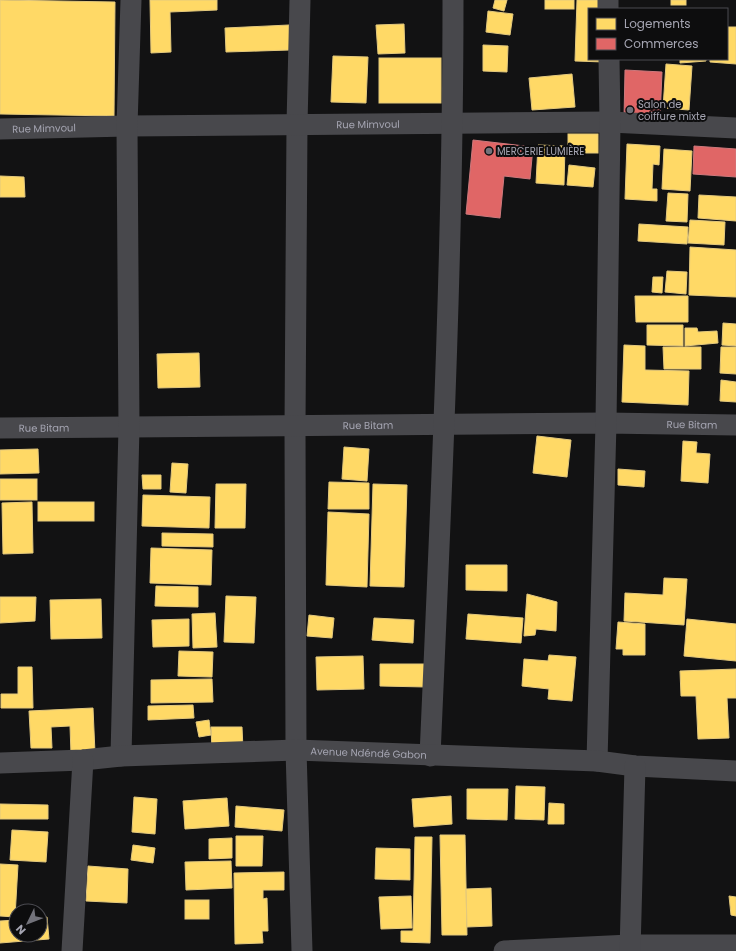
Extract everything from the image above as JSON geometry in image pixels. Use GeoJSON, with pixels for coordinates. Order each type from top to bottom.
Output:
{"type":"FeatureCollection","features":[{"type":"Feature","properties":{"kind":"street"},"geometry":{"type":"LineString","coordinates":[[122,756],[129,427],[127,126],[130,0]]}},
{"type":"Feature","properties":{"kind":"street"},"geometry":{"type":"LineString","coordinates":[[300,0],[297,124],[295,427],[296,750],[302,951]]}},
{"type":"Feature","properties":{"kind":"street"},"geometry":{"type":"LineString","coordinates":[[430,756],[444,424],[453,122],[453,0]]}},
{"type":"Feature","properties":{"kind":"street"},"geometry":{"type":"LineString","coordinates":[[597,761],[606,423],[610,122],[609,60]]}},
{"type":"Feature","properties":{"kind":"street","name":"Rue Mimvoul"},"geometry":{"type":"LineString","coordinates":[[0,129],[453,122],[610,122],[736,128]]}},
{"type":"Feature","properties":{"kind":"street","name":"Rue Bitam"},"geometry":{"type":"LineString","coordinates":[[0,428],[295,427],[606,423],[736,425]]}},
{"type":"Feature","properties":{"kind":"street","name":"Avenue Ndéndé Gabon"},"geometry":{"type":"LineString","coordinates":[[0,763],[83,760],[122,756],[296,750],[597,761],[635,766],[736,771]]}},
{"type":"Feature","properties":{"kind":"street"},"geometry":{"type":"LineString","coordinates":[[72,951],[83,760]]}},
{"type":"Feature","properties":{"kind":"street"},"geometry":{"type":"LineString","coordinates":[[630,948],[635,766]]}},
{"type":"Feature","properties":{"kind":"street"},"geometry":{"type":"LineString","coordinates":[[504,951],[736,945]]}},
{"type":"Feature","properties":{"kind":"building: Logements"},"geometry":{"type":"Polygon","coordinates":[[[0,0],[115,2],[114,116],[0,114],[0,0]]]}},
{"type":"Feature","properties":{"kind":"building: Logements"},"geometry":{"type":"Polygon","coordinates":[[[150,0],[217,0],[217,10],[170,12],[171,52],[151,53],[150,0]]]}},
{"type":"Feature","properties":{"kind":"building: Logements"},"geometry":{"type":"Polygon","coordinates":[[[495,0],[507,0],[504,11],[493,8],[495,0]]]}},
{"type":"Feature","properties":{"kind":"building: Logements"},"geometry":{"type":"Polygon","coordinates":[[[545,0],[574,0],[574,9],[545,9],[545,0]]]}},
{"type":"Feature","properties":{"kind":"building: Logements"},"geometry":{"type":"Polygon","coordinates":[[[577,0],[606,0],[605,8],[588,8],[588,60],[604,60],[604,62],[575,61],[577,0]]]}},
{"type":"Feature","properties":{"kind":"building: Logements"},"geometry":{"type":"Polygon","coordinates":[[[671,0],[686,0],[686,5],[671,5],[671,0]]]}},
{"type":"Feature","properties":{"kind":"building: Logements"},"geometry":{"type":"Polygon","coordinates":[[[488,11],[513,14],[510,35],[486,32],[488,11]]]}},
{"type":"Feature","properties":{"kind":"building: Logements"},"geometry":{"type":"Polygon","coordinates":[[[404,24],[405,53],[378,54],[376,25],[404,24]]]}},
{"type":"Feature","properties":{"kind":"building: Logements"},"geometry":{"type":"Polygon","coordinates":[[[289,25],[290,50],[226,52],[225,28],[289,25]]]}},
{"type":"Feature","properties":{"kind":"building: Logements"},"geometry":{"type":"Polygon","coordinates":[[[728,27],[736,27],[736,64],[710,62],[710,60],[728,60],[728,27]]]}},
{"type":"Feature","properties":{"kind":"building: Logements"},"geometry":{"type":"Polygon","coordinates":[[[483,45],[508,46],[507,72],[483,71],[483,45]]]}},
{"type":"Feature","properties":{"kind":"building: Logements"},"geometry":{"type":"Polygon","coordinates":[[[333,56],[368,57],[366,103],[331,102],[333,56]]]}},
{"type":"Feature","properties":{"kind":"building: Logements"},"geometry":{"type":"Polygon","coordinates":[[[379,58],[441,58],[441,103],[379,103],[379,58]]]}},
{"type":"Feature","properties":{"kind":"building: Logements"},"geometry":{"type":"Polygon","coordinates":[[[680,60],[706,60],[706,61],[680,63],[680,60]]]}},
{"type":"Feature","properties":{"kind":"building: Logements"},"geometry":{"type":"Polygon","coordinates":[[[666,64],[692,66],[689,110],[663,108],[666,64]]]}},
{"type":"Feature","properties":{"kind":"building: Logements"},"geometry":{"type":"Polygon","coordinates":[[[572,74],[575,107],[532,110],[529,78],[572,74]]]}},
{"type":"Feature","properties":{"kind":"building: Logements"},"geometry":{"type":"Polygon","coordinates":[[[568,134],[598,134],[598,153],[568,153],[568,134]]]}},
{"type":"Feature","properties":{"kind":"building: Logements"},"geometry":{"type":"Polygon","coordinates":[[[627,144],[660,146],[659,165],[653,164],[652,189],[657,189],[657,201],[625,199],[627,144]]]}},
{"type":"Feature","properties":{"kind":"building: Logements"},"geometry":{"type":"Polygon","coordinates":[[[538,145],[565,146],[564,185],[536,183],[538,145]]]}},
{"type":"Feature","properties":{"kind":"building: Logements"},"geometry":{"type":"Polygon","coordinates":[[[664,149],[692,151],[690,191],[662,189],[664,149]]]}},
{"type":"Feature","properties":{"kind":"building: Logements"},"geometry":{"type":"Polygon","coordinates":[[[569,165],[595,168],[593,187],[567,185],[569,165]]]}},
{"type":"Feature","properties":{"kind":"building: Logements"},"geometry":{"type":"Polygon","coordinates":[[[0,176],[24,177],[25,197],[0,197],[0,176]]]}},
{"type":"Feature","properties":{"kind":"building: Logements"},"geometry":{"type":"Polygon","coordinates":[[[668,193],[688,194],[687,222],[666,221],[668,193]]]}},
{"type":"Feature","properties":{"kind":"building: Logements"},"geometry":{"type":"Polygon","coordinates":[[[699,195],[736,197],[736,221],[698,218],[699,195]]]}},
{"type":"Feature","properties":{"kind":"building: Logements"},"geometry":{"type":"Polygon","coordinates":[[[690,220],[725,222],[724,245],[688,243],[690,220]]]}},
{"type":"Feature","properties":{"kind":"building: Logements"},"geometry":{"type":"Polygon","coordinates":[[[639,224],[688,227],[687,244],[638,241],[639,224]]]}},
{"type":"Feature","properties":{"kind":"building: Logements"},"geometry":{"type":"Polygon","coordinates":[[[690,247],[736,250],[736,297],[689,295],[690,247]]]}},
{"type":"Feature","properties":{"kind":"building: Logements"},"geometry":{"type":"Polygon","coordinates":[[[667,271],[687,272],[686,294],[665,292],[667,271]]]}},
{"type":"Feature","properties":{"kind":"building: Logements"},"geometry":{"type":"Polygon","coordinates":[[[653,277],[663,277],[662,293],[652,292],[653,277]]]}},
{"type":"Feature","properties":{"kind":"building: Logements"},"geometry":{"type":"Polygon","coordinates":[[[635,296],[688,296],[688,322],[636,322],[635,296]]]}},
{"type":"Feature","properties":{"kind":"building: Logements"},"geometry":{"type":"Polygon","coordinates":[[[723,323],[736,324],[736,346],[722,345],[723,323]]]}},
{"type":"Feature","properties":{"kind":"building: Logements"},"geometry":{"type":"Polygon","coordinates":[[[647,325],[683,325],[683,346],[647,345],[647,325]]]}},
{"type":"Feature","properties":{"kind":"building: Logements"},"geometry":{"type":"Polygon","coordinates":[[[685,328],[697,328],[698,332],[717,331],[718,343],[685,346],[685,328]]]}},
{"type":"Feature","properties":{"kind":"building: Logements"},"geometry":{"type":"Polygon","coordinates":[[[624,345],[645,346],[645,370],[689,371],[688,405],[622,402],[624,345]]]}},
{"type":"Feature","properties":{"kind":"building: Logements"},"geometry":{"type":"Polygon","coordinates":[[[663,347],[701,347],[701,369],[664,369],[663,347]]]}},
{"type":"Feature","properties":{"kind":"building: Logements"},"geometry":{"type":"Polygon","coordinates":[[[721,347],[736,347],[736,374],[720,373],[721,347]]]}},
{"type":"Feature","properties":{"kind":"building: Logements"},"geometry":{"type":"Polygon","coordinates":[[[199,353],[200,387],[158,388],[157,354],[199,353]]]}},
{"type":"Feature","properties":{"kind":"building: Logements"},"geometry":{"type":"Polygon","coordinates":[[[721,380],[736,382],[736,402],[720,401],[721,380]]]}},
{"type":"Feature","properties":{"kind":"building: Logements"},"geometry":{"type":"Polygon","coordinates":[[[537,436],[571,440],[567,477],[533,473],[537,436]]]}},
{"type":"Feature","properties":{"kind":"building: Logements"},"geometry":{"type":"Polygon","coordinates":[[[683,441],[697,442],[696,453],[710,454],[708,483],[681,481],[683,441]]]}},
{"type":"Feature","properties":{"kind":"building: Logements"},"geometry":{"type":"Polygon","coordinates":[[[344,447],[369,449],[367,481],[342,479],[344,447]]]}},
{"type":"Feature","properties":{"kind":"building: Logements"},"geometry":{"type":"Polygon","coordinates":[[[38,449],[39,473],[0,474],[0,450],[38,449]]]}},
{"type":"Feature","properties":{"kind":"building: Logements"},"geometry":{"type":"Polygon","coordinates":[[[172,463],[188,464],[186,493],[170,492],[172,463]]]}},
{"type":"Feature","properties":{"kind":"building: Logements"},"geometry":{"type":"Polygon","coordinates":[[[618,469],[645,471],[644,487],[618,485],[618,469]]]}},
{"type":"Feature","properties":{"kind":"building: Logements"},"geometry":{"type":"Polygon","coordinates":[[[142,475],[161,475],[161,489],[143,489],[142,475]]]}},
{"type":"Feature","properties":{"kind":"building: Logements"},"geometry":{"type":"Polygon","coordinates":[[[0,479],[37,479],[37,500],[0,500],[0,479]]]}},
{"type":"Feature","properties":{"kind":"building: Logements"},"geometry":{"type":"Polygon","coordinates":[[[329,482],[369,483],[369,509],[328,509],[329,482]]]}},
{"type":"Feature","properties":{"kind":"building: Logements"},"geometry":{"type":"Polygon","coordinates":[[[216,484],[246,484],[245,528],[215,528],[216,484]]]}},
{"type":"Feature","properties":{"kind":"building: Logements"},"geometry":{"type":"Polygon","coordinates":[[[373,484],[407,485],[404,587],[370,586],[373,484]]]}},
{"type":"Feature","properties":{"kind":"building: Logements"},"geometry":{"type":"Polygon","coordinates":[[[143,495],[210,497],[209,528],[142,526],[143,495]]]}},
{"type":"Feature","properties":{"kind":"building: Logements"},"geometry":{"type":"Polygon","coordinates":[[[32,502],[33,553],[3,554],[2,503],[32,502]]]}},
{"type":"Feature","properties":{"kind":"building: Logements"},"geometry":{"type":"Polygon","coordinates":[[[38,502],[94,502],[94,521],[38,521],[38,502]]]}},
{"type":"Feature","properties":{"kind":"building: Logements"},"geometry":{"type":"Polygon","coordinates":[[[328,512],[369,514],[367,587],[326,585],[328,512]]]}},
{"type":"Feature","properties":{"kind":"building: Logements"},"geometry":{"type":"Polygon","coordinates":[[[162,533],[213,534],[213,547],[162,546],[162,533]]]}},
{"type":"Feature","properties":{"kind":"building: Logements"},"geometry":{"type":"Polygon","coordinates":[[[151,548],[212,550],[211,585],[150,583],[151,548]]]}},
{"type":"Feature","properties":{"kind":"building: Logements"},"geometry":{"type":"Polygon","coordinates":[[[466,565],[507,565],[507,591],[466,590],[466,565]]]}},
{"type":"Feature","properties":{"kind":"building: Logements"},"geometry":{"type":"Polygon","coordinates":[[[664,578],[687,579],[684,625],[624,621],[625,593],[663,595],[664,578]]]}},
{"type":"Feature","properties":{"kind":"building: Logements"},"geometry":{"type":"Polygon","coordinates":[[[156,586],[198,587],[198,607],[155,606],[156,586]]]}},
{"type":"Feature","properties":{"kind":"building: Logements"},"geometry":{"type":"Polygon","coordinates":[[[527,594],[557,602],[556,631],[536,629],[535,635],[524,636],[527,594]]]}},
{"type":"Feature","properties":{"kind":"building: Logements"},"geometry":{"type":"Polygon","coordinates":[[[226,596],[256,597],[254,643],[224,642],[226,596]]]}},
{"type":"Feature","properties":{"kind":"building: Logements"},"geometry":{"type":"Polygon","coordinates":[[[0,597],[36,597],[35,621],[0,623],[0,597]]]}},
{"type":"Feature","properties":{"kind":"building: Logements"},"geometry":{"type":"Polygon","coordinates":[[[101,599],[102,638],[51,639],[50,600],[101,599]]]}},
{"type":"Feature","properties":{"kind":"building: Logements"},"geometry":{"type":"Polygon","coordinates":[[[215,613],[217,647],[193,648],[192,614],[215,613]]]}},
{"type":"Feature","properties":{"kind":"building: Logements"},"geometry":{"type":"Polygon","coordinates":[[[468,614],[523,618],[521,643],[466,639],[468,614]]]}},
{"type":"Feature","properties":{"kind":"building: Logements"},"geometry":{"type":"Polygon","coordinates":[[[309,615],[334,618],[332,638],[307,636],[309,615]]]}},
{"type":"Feature","properties":{"kind":"building: Logements"},"geometry":{"type":"Polygon","coordinates":[[[374,618],[414,620],[413,643],[372,640],[374,618]]]}},
{"type":"Feature","properties":{"kind":"building: Logements"},"geometry":{"type":"Polygon","coordinates":[[[189,619],[189,646],[153,647],[152,620],[189,619]]]}},
{"type":"Feature","properties":{"kind":"building: Logements"},"geometry":{"type":"Polygon","coordinates":[[[687,619],[736,624],[736,661],[684,656],[687,619]]]}},
{"type":"Feature","properties":{"kind":"building: Logements"},"geometry":{"type":"Polygon","coordinates":[[[618,622],[645,624],[645,655],[623,655],[623,649],[616,649],[618,622]]]}},
{"type":"Feature","properties":{"kind":"building: Logements"},"geometry":{"type":"Polygon","coordinates":[[[179,651],[213,652],[212,677],[178,676],[179,651]]]}},
{"type":"Feature","properties":{"kind":"building: Logements"},"geometry":{"type":"Polygon","coordinates":[[[549,655],[576,657],[572,701],[548,699],[549,689],[522,686],[524,659],[548,661],[549,655]]]}},
{"type":"Feature","properties":{"kind":"building: Logements"},"geometry":{"type":"Polygon","coordinates":[[[363,656],[364,689],[317,690],[316,657],[363,656]]]}},
{"type":"Feature","properties":{"kind":"building: Logements"},"geometry":{"type":"Polygon","coordinates":[[[380,664],[426,664],[426,687],[380,686],[380,664]]]}},
{"type":"Feature","properties":{"kind":"building: Logements"},"geometry":{"type":"Polygon","coordinates":[[[18,667],[32,667],[33,708],[1,708],[1,694],[18,694],[18,667]]]}},
{"type":"Feature","properties":{"kind":"building: Logements"},"geometry":{"type":"Polygon","coordinates":[[[736,669],[736,698],[727,698],[729,738],[698,739],[696,696],[681,696],[680,671],[736,669]]]}},
{"type":"Feature","properties":{"kind":"building: Logements"},"geometry":{"type":"Polygon","coordinates":[[[212,679],[213,702],[151,703],[151,680],[212,679]]]}},
{"type":"Feature","properties":{"kind":"building: Logements"},"geometry":{"type":"Polygon","coordinates":[[[193,705],[194,718],[148,720],[148,706],[193,705]]]}},
{"type":"Feature","properties":{"kind":"building: Logements"},"geometry":{"type":"Polygon","coordinates":[[[93,708],[95,753],[71,754],[70,726],[51,727],[52,748],[31,748],[29,711],[93,708]]]}},
{"type":"Feature","properties":{"kind":"building: Logements"},"geometry":{"type":"Polygon","coordinates":[[[209,720],[211,735],[199,737],[196,722],[209,720]]]}},
{"type":"Feature","properties":{"kind":"building: Logements"},"geometry":{"type":"Polygon","coordinates":[[[211,727],[242,727],[243,749],[212,750],[211,727]]]}},
{"type":"Feature","properties":{"kind":"building: Logements"},"geometry":{"type":"Polygon","coordinates":[[[516,786],[545,787],[544,820],[515,819],[516,786]]]}},
{"type":"Feature","properties":{"kind":"building: Logements"},"geometry":{"type":"Polygon","coordinates":[[[467,789],[508,789],[507,820],[467,819],[467,789]]]}},
{"type":"Feature","properties":{"kind":"building: Logements"},"geometry":{"type":"Polygon","coordinates":[[[451,796],[452,824],[414,827],[412,799],[451,796]]]}},
{"type":"Feature","properties":{"kind":"building: Logements"},"geometry":{"type":"Polygon","coordinates":[[[134,797],[157,799],[155,834],[132,832],[134,797]]]}},
{"type":"Feature","properties":{"kind":"building: Logements"},"geometry":{"type":"Polygon","coordinates":[[[227,798],[229,826],[185,829],[183,801],[227,798]]]}},
{"type":"Feature","properties":{"kind":"building: Logements"},"geometry":{"type":"Polygon","coordinates":[[[549,803],[564,804],[564,824],[548,824],[549,803]]]}},
{"type":"Feature","properties":{"kind":"building: Logements"},"geometry":{"type":"Polygon","coordinates":[[[0,804],[48,805],[48,819],[0,819],[0,804]]]}},
{"type":"Feature","properties":{"kind":"building: Logements"},"geometry":{"type":"Polygon","coordinates":[[[236,806],[284,810],[282,831],[235,827],[236,806]]]}},
{"type":"Feature","properties":{"kind":"building: Logements"},"geometry":{"type":"Polygon","coordinates":[[[12,830],[48,832],[46,862],[10,860],[12,830]]]}},
{"type":"Feature","properties":{"kind":"building: Logements"},"geometry":{"type":"Polygon","coordinates":[[[440,835],[465,835],[467,935],[442,935],[440,835]]]}},
{"type":"Feature","properties":{"kind":"building: Logements"},"geometry":{"type":"Polygon","coordinates":[[[236,836],[263,836],[262,866],[236,866],[236,836]]]}},
{"type":"Feature","properties":{"kind":"building: Logements"},"geometry":{"type":"Polygon","coordinates":[[[415,837],[432,837],[430,943],[401,942],[401,931],[413,931],[415,837]]]}},
{"type":"Feature","properties":{"kind":"building: Logements"},"geometry":{"type":"Polygon","coordinates":[[[232,838],[232,858],[209,859],[209,839],[232,838]]]}},
{"type":"Feature","properties":{"kind":"building: Logements"},"geometry":{"type":"Polygon","coordinates":[[[133,845],[155,848],[153,863],[131,860],[133,845]]]}},
{"type":"Feature","properties":{"kind":"building: Logements"},"geometry":{"type":"Polygon","coordinates":[[[376,848],[410,849],[410,880],[375,879],[376,848]]]}},
{"type":"Feature","properties":{"kind":"building: Logements"},"geometry":{"type":"Polygon","coordinates":[[[231,861],[232,888],[186,890],[185,862],[231,861]]]}},
{"type":"Feature","properties":{"kind":"building: Logements"},"geometry":{"type":"Polygon","coordinates":[[[0,864],[18,865],[16,903],[8,903],[8,917],[0,916],[0,864]]]}},
{"type":"Feature","properties":{"kind":"building: Logements"},"geometry":{"type":"Polygon","coordinates":[[[88,866],[128,869],[127,903],[86,901],[88,866]]]}},
{"type":"Feature","properties":{"kind":"building: Logements"},"geometry":{"type":"Polygon","coordinates":[[[284,872],[284,890],[263,890],[263,899],[267,898],[268,931],[262,931],[263,943],[235,944],[234,873],[284,872]]]}},
{"type":"Feature","properties":{"kind":"building: Logements"},"geometry":{"type":"Polygon","coordinates":[[[491,888],[492,926],[467,927],[466,889],[491,888]]]}},
{"type":"Feature","properties":{"kind":"building: Logements"},"geometry":{"type":"Polygon","coordinates":[[[411,896],[412,928],[381,929],[379,897],[411,896]]]}},
{"type":"Feature","properties":{"kind":"building: Logements"},"geometry":{"type":"Polygon","coordinates":[[[729,896],[736,897],[736,916],[731,915],[729,896]]]}},
{"type":"Feature","properties":{"kind":"building: Logements"},"geometry":{"type":"Polygon","coordinates":[[[185,900],[209,900],[209,919],[185,919],[185,900]]]}},
{"type":"Feature","properties":{"kind":"building: Logements"},"geometry":{"type":"Polygon","coordinates":[[[8,920],[8,942],[0,943],[0,921],[8,920]]]}},
{"type":"Feature","properties":{"kind":"building: Commerces"},"geometry":{"type":"Polygon","coordinates":[[[625,70],[662,72],[660,119],[624,118],[625,70]]]}},
{"type":"Feature","properties":{"kind":"building: Commerces"},"geometry":{"type":"Polygon","coordinates":[[[473,140],[533,147],[530,179],[504,176],[500,218],[466,214],[473,140]]]}},
{"type":"Feature","properties":{"kind":"building: Commerces"},"geometry":{"type":"Polygon","coordinates":[[[694,146],[736,149],[736,177],[693,174],[694,146]]]}},
{"type":"Feature","properties":{"kind":"place","name":"Salon de coiffure mixte"},"geometry":{"type":"Point","coordinates":[630,110]}},
{"type":"Feature","properties":{"kind":"place","name":"MERCERIE LUMIÈRE"},"geometry":{"type":"Point","coordinates":[489,151]}}]}
